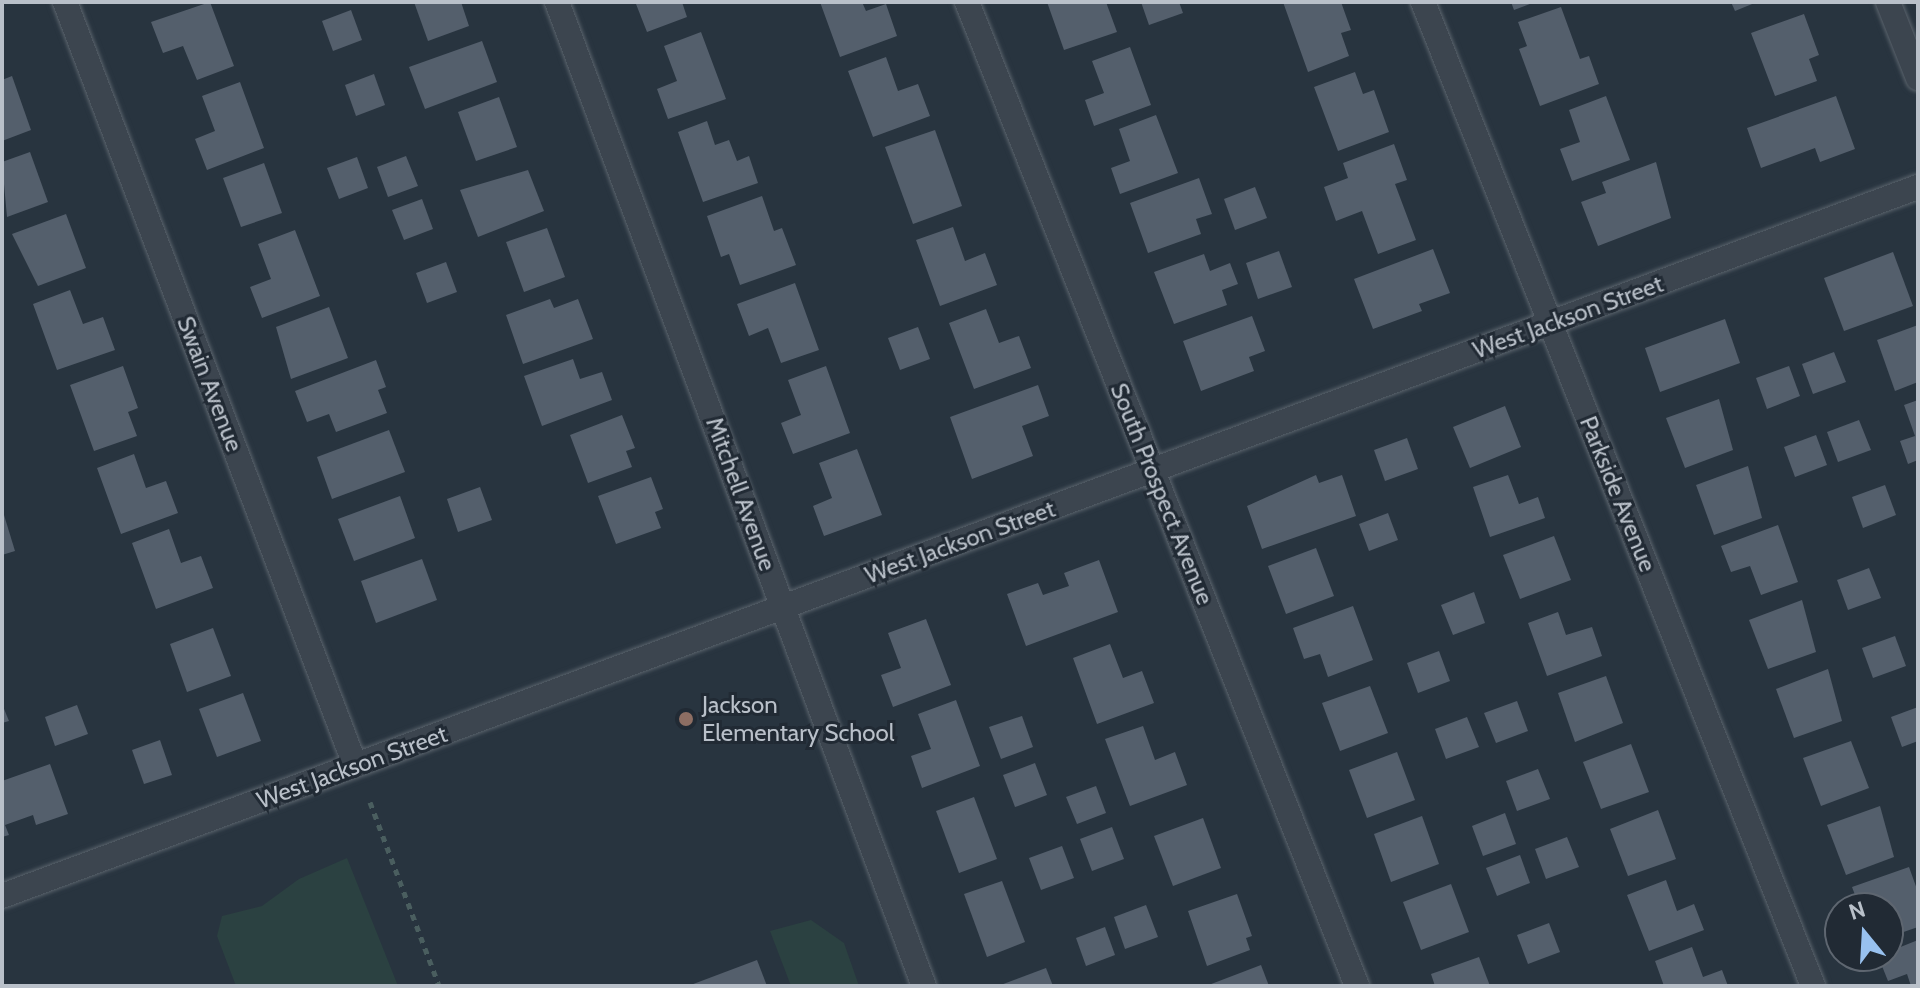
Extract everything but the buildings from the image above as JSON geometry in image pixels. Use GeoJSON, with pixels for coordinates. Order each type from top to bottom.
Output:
{"type":"FeatureCollection","features":[{"type":"Feature","properties":{"kind":"street","name":"Swain Avenue"},"geometry":{"type":"LineString","coordinates":[[65,2],[355,765]]}},
{"type":"Feature","properties":{"kind":"street","name":"Mitchell Avenue"},"geometry":{"type":"LineString","coordinates":[[557,2],[924,986]]}},
{"type":"Feature","properties":{"kind":"street","name":"South Prospect Avenue"},"geometry":{"type":"LineString","coordinates":[[967,2],[1357,986]]}},
{"type":"Feature","properties":{"kind":"street","name":"Parkside Avenue"},"geometry":{"type":"LineString","coordinates":[[1423,2],[1813,986]]}},
{"type":"Feature","properties":{"kind":"street"},"geometry":{"type":"LineString","coordinates":[[1888,2],[1918,78]]}},
{"type":"Feature","properties":{"kind":"street","name":"West Jackson Street"},"geometry":{"type":"LineString","coordinates":[[2,896],[1918,187]]}},
{"type":"Feature","properties":{"kind":"path"},"geometry":{"type":"LineString","coordinates":[[370,802],[439,986]]}},
{"type":"Feature","properties":{"kind":"green space"},"geometry":{"type":"Polygon","coordinates":[[[347,858],[398,986],[236,986],[217,936],[222,916],[262,906],[299,879],[347,858]]]}},
{"type":"Feature","properties":{"kind":"green space"},"geometry":{"type":"Polygon","coordinates":[[[811,920],[844,943],[859,986],[791,986],[770,931],[811,920]]]}},
{"type":"Feature","properties":{"kind":"place","name":"Jackson Elementary School"},"geometry":{"type":"Point","coordinates":[686,719]}}]}
